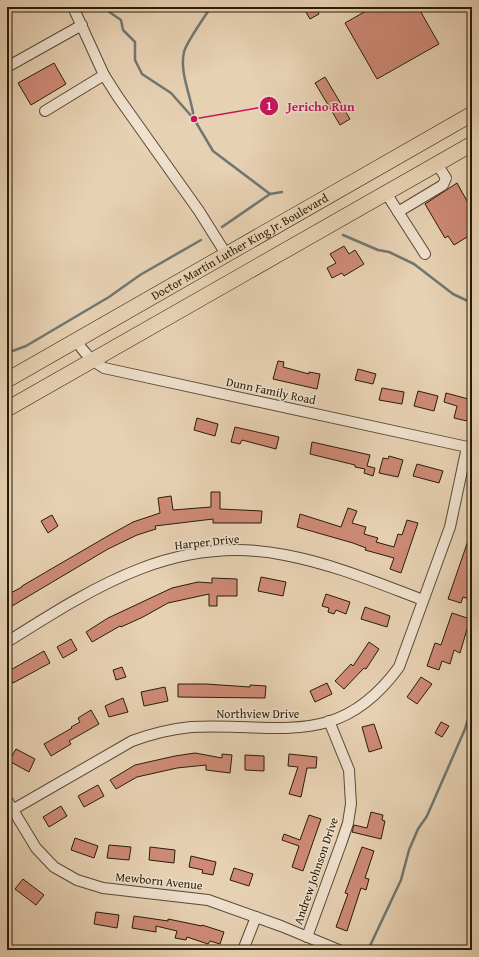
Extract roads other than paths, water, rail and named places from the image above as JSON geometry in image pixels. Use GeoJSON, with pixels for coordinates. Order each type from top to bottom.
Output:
{"type":"FeatureCollection","features":[{"type":"Feature","properties":{"kind":"highway","name":"Doctor Martin Luther King Jr. Boulevard"},"geometry":{"type":"LineString","coordinates":[[7,380],[472,114]]}},
{"type":"Feature","properties":{"kind":"highway"},"geometry":{"type":"LineString","coordinates":[[7,409],[472,144]]}},
{"type":"Feature","properties":{"kind":"street"},"geometry":{"type":"LineString","coordinates":[[73,7],[104,75],[199,211],[226,254]]}},
{"type":"Feature","properties":{"kind":"street"},"geometry":{"type":"LineString","coordinates":[[7,67],[82,25]]}},
{"type":"Feature","properties":{"kind":"street"},"geometry":{"type":"LineString","coordinates":[[45,111],[104,75]]}},
{"type":"Feature","properties":{"kind":"street"},"geometry":{"type":"LineString","coordinates":[[398,212],[446,182],[446,178],[437,164]]}},
{"type":"Feature","properties":{"kind":"street"},"geometry":{"type":"LineString","coordinates":[[386,193],[425,254]]}},
{"type":"Feature","properties":{"kind":"street","name":"Dunn Family Road"},"geometry":{"type":"LineString","coordinates":[[76,340],[83,352],[91,360],[111,369],[470,448]]}},
{"type":"Feature","properties":{"kind":"street","name":"Northview Drive"},"geometry":{"type":"LineString","coordinates":[[10,811],[132,741],[151,734],[191,727],[293,729],[329,721],[348,713],[368,700],[399,667],[450,528],[470,448]]}},
{"type":"Feature","properties":{"kind":"street","name":"Harper Drive"},"geometry":{"type":"LineString","coordinates":[[7,642],[99,586],[123,575],[169,559],[216,551],[270,552],[316,562],[423,600]]}},
{"type":"Feature","properties":{"kind":"street","name":"Andrew Johnson Drive"},"geometry":{"type":"LineString","coordinates":[[307,937],[342,841],[351,804],[349,770],[329,721]]}},
{"type":"Feature","properties":{"kind":"street","name":"Mewborn Avenue"},"geometry":{"type":"LineString","coordinates":[[7,800],[10,811],[28,838],[44,858],[65,874],[76,880],[103,888],[208,900],[256,917],[339,950]]}},
{"type":"Feature","properties":{"kind":"street"},"geometry":{"type":"LineString","coordinates":[[242,950],[256,917]]}},
{"type":"Feature","properties":{"kind":"waterway"},"geometry":{"type":"LineString","coordinates":[[102,7],[121,20],[123,30],[135,42],[135,60],[142,74],[171,93],[194,119],[213,151],[270,194],[282,192]]}},
{"type":"Feature","properties":{"kind":"waterway"},"geometry":{"type":"LineString","coordinates":[[194,119],[184,77],[184,52],[192,36],[211,7]]}},
{"type":"Feature","properties":{"kind":"waterway"},"geometry":{"type":"LineString","coordinates":[[222,227],[270,194]]}},
{"type":"Feature","properties":{"kind":"waterway"},"geometry":{"type":"LineString","coordinates":[[343,235],[378,250],[389,252],[414,264],[453,294],[472,303]]}},
{"type":"Feature","properties":{"kind":"waterway"},"geometry":{"type":"LineString","coordinates":[[7,353],[26,346],[109,297],[140,275],[201,240]]}},
{"type":"Feature","properties":{"kind":"waterway"},"geometry":{"type":"LineString","coordinates":[[368,950],[401,880],[409,850],[418,829],[427,816],[465,729],[472,705]]}},
{"type":"Feature","properties":{"kind":"place","name":"Jericho Run"},"geometry":{"type":"Point","coordinates":[194,119]}}]}
